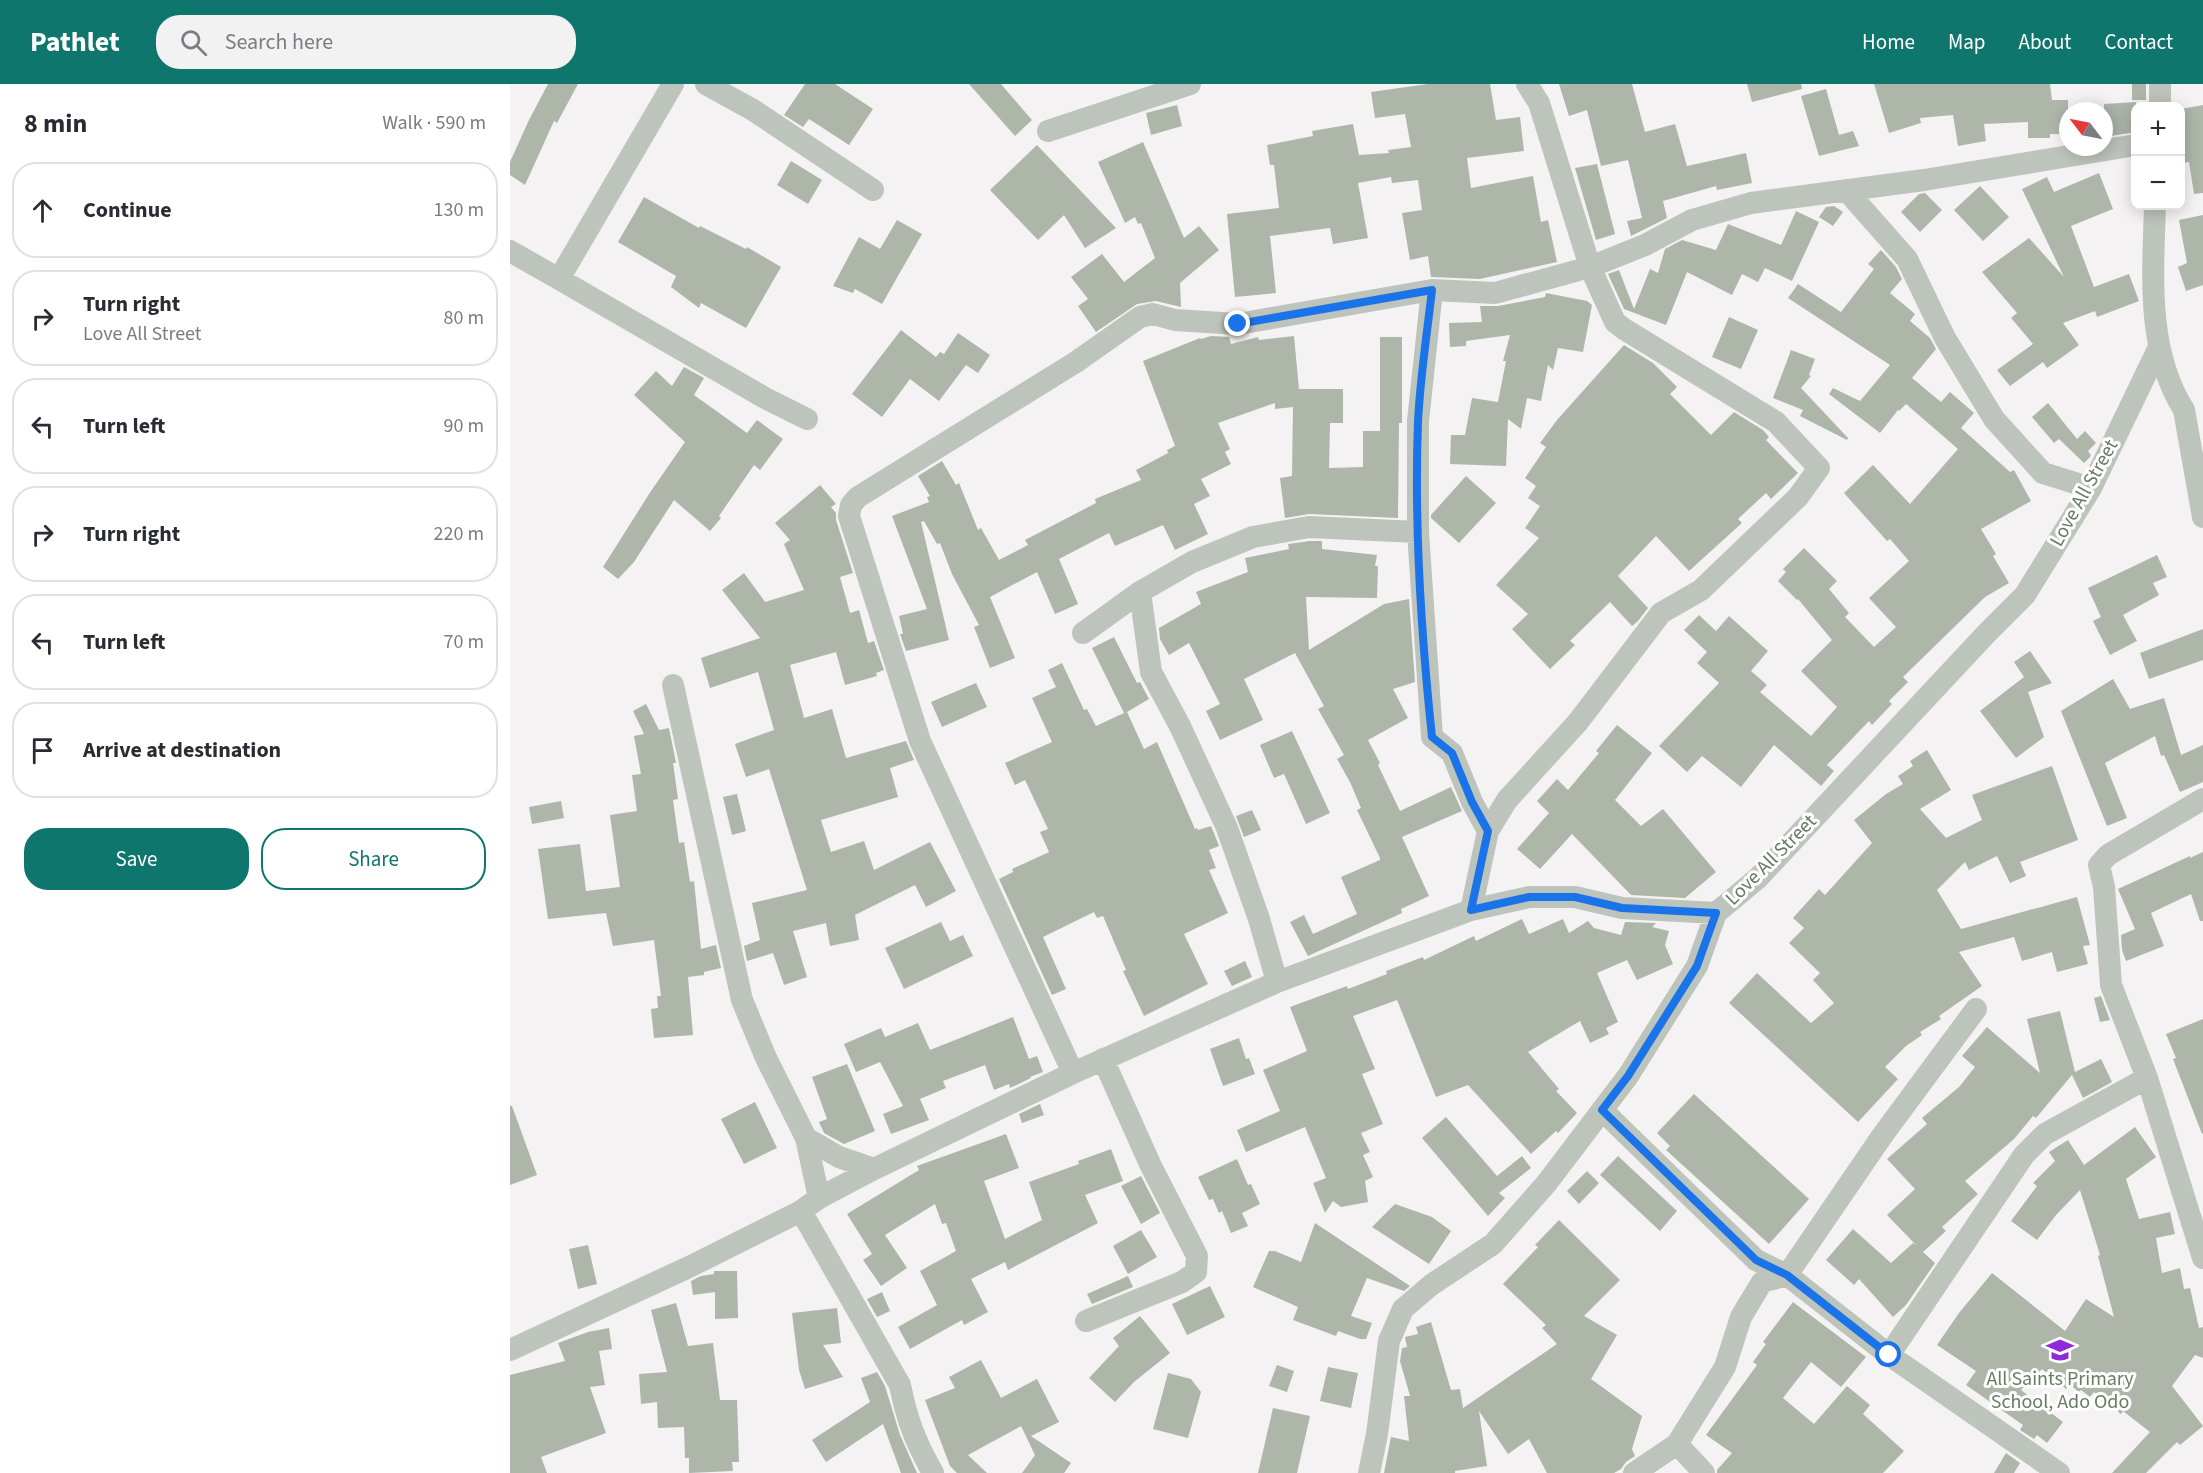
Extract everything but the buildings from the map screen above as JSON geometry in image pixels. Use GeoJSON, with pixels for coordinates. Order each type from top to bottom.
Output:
{"type":"FeatureCollection","features":[{"type":"Feature","properties":{"kind":"street"},"geometry":{"type":"LineString","coordinates":[[559,279],[673,84]]}},
{"type":"Feature","properties":{"kind":"street"},"geometry":{"type":"LineString","coordinates":[[705,84],[753,110],[873,190]]}},
{"type":"Feature","properties":{"kind":"street"},"geometry":{"type":"LineString","coordinates":[[1048,131],[1190,84]]}},
{"type":"Feature","properties":{"kind":"street"},"geometry":{"type":"LineString","coordinates":[[1471,910],[1488,831],[1507,800],[1578,722],[1661,614],[1701,590],[1798,497],[1820,468],[1776,422],[1634,336],[1616,322],[1590,267],[1539,103],[1527,84]]}},
{"type":"Feature","properties":{"kind":"street"},"geometry":{"type":"LineString","coordinates":[[2160,84],[2160,102]]}},
{"type":"Feature","properties":{"kind":"street"},"geometry":{"type":"LineString","coordinates":[[1073,1073],[920,741],[849,516],[851,504],[858,497],[1076,362],[1140,317],[1153,314],[1175,320],[1238,324],[1432,290],[1495,293],[1590,267],[1645,245],[1692,220],[1751,203],[1924,180],[2131,146]]}},
{"type":"Feature","properties":{"kind":"street"},"geometry":{"type":"LineString","coordinates":[[1846,190],[1907,259],[1946,338],[1994,419],[2043,473],[2091,488]]}},
{"type":"Feature","properties":{"kind":"street"},"geometry":{"type":"LineString","coordinates":[[2156,210],[2152,285],[2159,347],[2174,395],[2184,410],[2203,517]]}},
{"type":"Feature","properties":{"kind":"street"},"geometry":{"type":"LineString","coordinates":[[510,251],[765,398],[807,419]]}},
{"type":"Feature","properties":{"kind":"street"},"geometry":{"type":"LineString","coordinates":[[1432,290],[1418,421],[1418,532],[1432,737],[1452,753],[1472,802],[1488,831]]}},
{"type":"Feature","properties":{"kind":"street","name":"Love All Street"},"geometry":{"type":"LineString","coordinates":[[1369,1473],[1377,1434],[1389,1341],[1403,1310],[1431,1285],[1493,1244],[1546,1184],[1628,1076],[1697,966],[1716,913],[1758,878],[2025,595],[2091,488],[2159,347]]}},
{"type":"Feature","properties":{"kind":"street"},"geometry":{"type":"LineString","coordinates":[[1083,633],[1140,591],[1192,562],[1253,537],[1309,528],[1418,532]]}},
{"type":"Feature","properties":{"kind":"street"},"geometry":{"type":"LineString","coordinates":[[1140,591],[1151,672],[1180,726],[1227,828],[1259,919],[1277,982]]}},
{"type":"Feature","properties":{"kind":"street"},"geometry":{"type":"LineString","coordinates":[[673,685],[742,1000],[766,1058],[806,1138],[810,1205],[900,1385],[906,1417],[916,1444],[933,1473]]}},
{"type":"Feature","properties":{"kind":"street"},"geometry":{"type":"LineString","coordinates":[[2203,799],[2108,855],[2099,865],[2104,887],[2111,985],[2147,1078],[2203,1258]]}},
{"type":"Feature","properties":{"kind":"street"},"geometry":{"type":"LineString","coordinates":[[1472,802],[1507,800]]}},
{"type":"Feature","properties":{"kind":"street"},"geometry":{"type":"LineString","coordinates":[[510,1350],[689,1267],[810,1205],[874,1169],[1073,1073],[1277,982],[1471,910],[1529,897],[1575,897],[1622,908],[1716,913]]}},
{"type":"Feature","properties":{"kind":"street"},"geometry":{"type":"LineString","coordinates":[[1634,1473],[1677,1444],[1725,1367],[1741,1317],[1762,1282],[1787,1275],[1882,1136],[1976,1009]]}},
{"type":"Feature","properties":{"kind":"street"},"geometry":{"type":"LineString","coordinates":[[1086,1321],[1182,1282],[1196,1272],[1197,1257],[1150,1164],[1104,1059]]}},
{"type":"Feature","properties":{"kind":"street"},"geometry":{"type":"LineString","coordinates":[[1889,1355],[2024,1155],[2046,1134],[2147,1078]]}},
{"type":"Feature","properties":{"kind":"street"},"geometry":{"type":"LineString","coordinates":[[1602,1110],[1756,1260],[1787,1275],[1889,1355],[2059,1473]]}},
{"type":"Feature","properties":{"kind":"street"},"geometry":{"type":"LineString","coordinates":[[806,1138],[839,1156],[874,1169]]}},
{"type":"Feature","properties":{"kind":"street"},"geometry":{"type":"LineString","coordinates":[[1677,1444],[1704,1473]]}},
{"type":"Feature","properties":{"kind":"place","name":"All Saints Primary School, Ado Odo"},"geometry":{"type":"Point","coordinates":[2060,1350]}},
{"type":"Feature","properties":{"kind":"route"},"geometry":{"type":"LineString","coordinates":[[1238,324],[1432,290],[1418,421],[1418,532],[1428,696],[1432,737],[1452,753],[1472,802],[1488,831],[1471,910],[1529,897],[1575,897],[1622,908],[1716,913],[1697,966],[1628,1076],[1602,1110],[1756,1260],[1787,1275],[1889,1355]]}}]}
